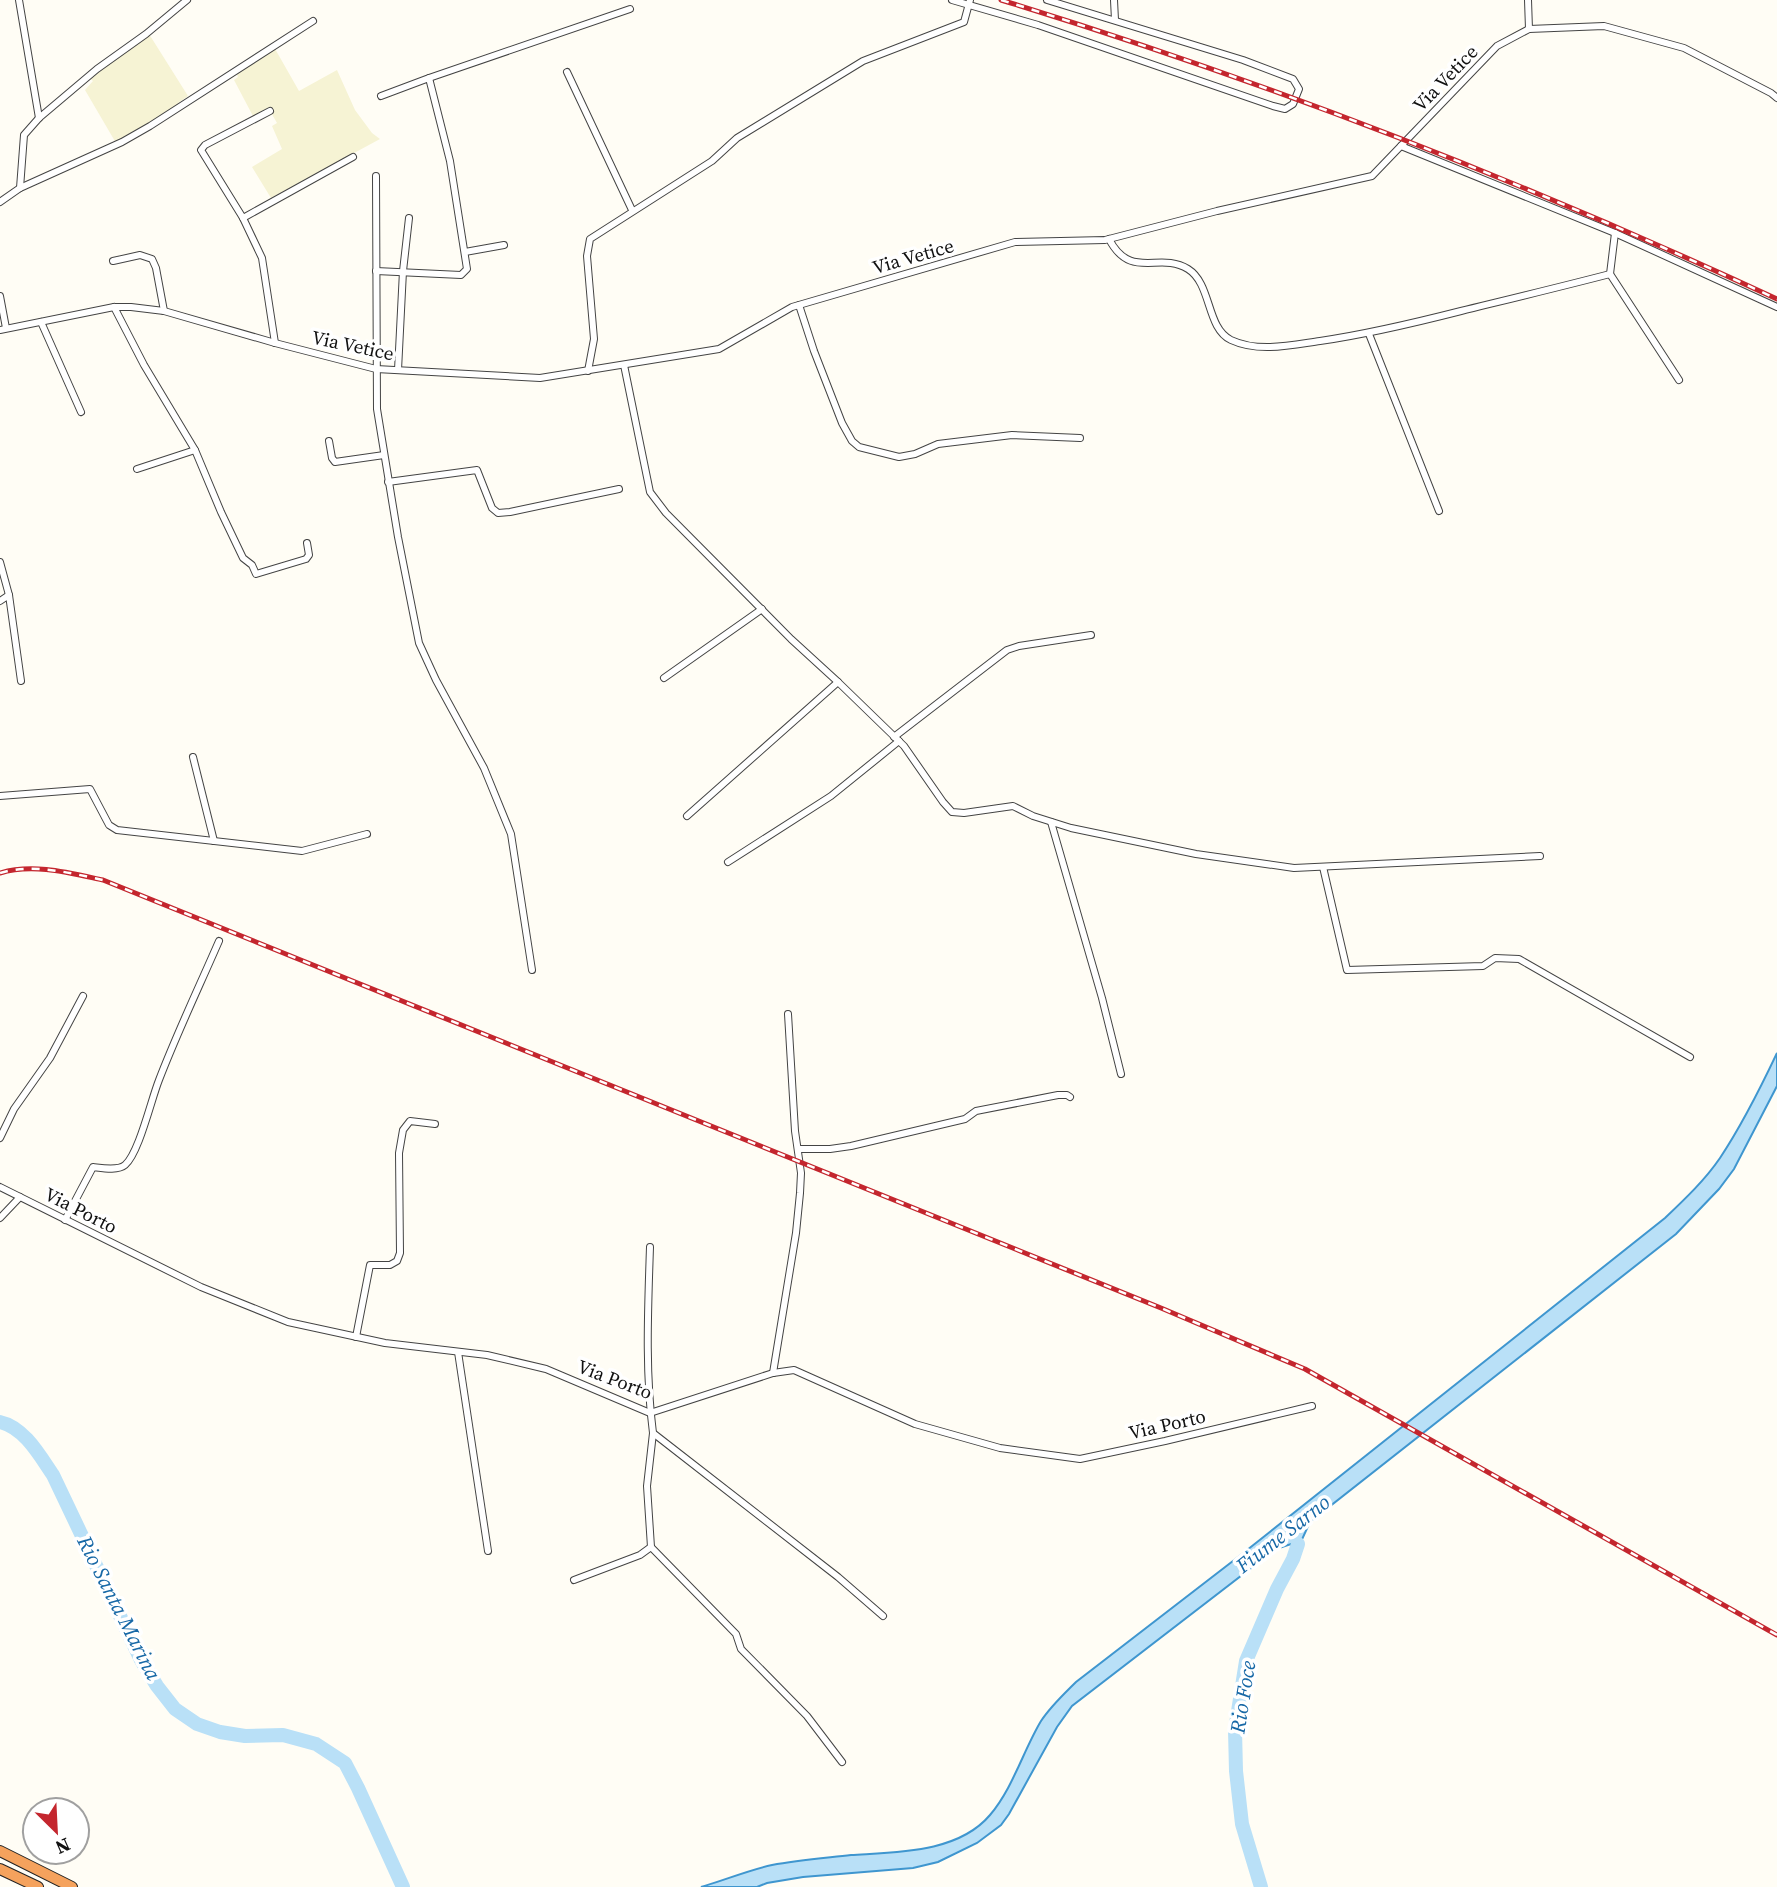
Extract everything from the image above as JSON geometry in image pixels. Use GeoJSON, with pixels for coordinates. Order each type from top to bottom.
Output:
{"type":"FeatureCollection","features":[{"type":"Feature","properties":{"kind":"highway"},"geometry":{"type":"LineString","coordinates":[[0,1852],[72,1887]]}},
{"type":"Feature","properties":{"kind":"highway"},"geometry":{"type":"LineString","coordinates":[[0,1869],[38,1887]]}},
{"type":"Feature","properties":{"kind":"street"},"geometry":{"type":"LineString","coordinates":[[19,0],[39,118]]}},
{"type":"Feature","properties":{"kind":"street"},"geometry":{"type":"LineString","coordinates":[[20,188],[24,135],[39,118],[97,69],[187,0]]}},
{"type":"Feature","properties":{"kind":"street"},"geometry":{"type":"LineString","coordinates":[[952,0],[970,3],[1038,25],[1273,106],[1284,108],[1293,104],[1299,89],[1293,79],[1243,60],[1047,0]]}},
{"type":"Feature","properties":{"kind":"street"},"geometry":{"type":"LineString","coordinates":[[1114,0],[1115,20]]}},
{"type":"Feature","properties":{"kind":"street"},"geometry":{"type":"LineString","coordinates":[[1528,0],[1529,29]]}},
{"type":"Feature","properties":{"kind":"street"},"geometry":{"type":"LineString","coordinates":[[588,371],[594,340],[587,256],[590,239],[712,160],[737,138],[863,61],[964,22],[970,3]]}},
{"type":"Feature","properties":{"kind":"street"},"geometry":{"type":"LineString","coordinates":[[381,96],[630,9]]}},
{"type":"Feature","properties":{"kind":"street"},"geometry":{"type":"LineString","coordinates":[[0,202],[20,188],[122,142],[150,126],[313,21]]}},
{"type":"Feature","properties":{"kind":"street","name":"Via Vetice"},"geometry":{"type":"LineString","coordinates":[[3,329],[114,307],[131,307],[164,311],[376,369],[540,378],[719,349],[792,307],[1016,242],[1109,239],[1372,176],[1497,47],[1529,29],[1604,26],[1671,44],[1684,48],[1777,98]]}},
{"type":"Feature","properties":{"kind":"street"},"geometry":{"type":"LineString","coordinates":[[567,72],[632,210]]}},
{"type":"Feature","properties":{"kind":"street"},"geometry":{"type":"LineString","coordinates":[[376,271],[461,275],[467,269],[450,161],[429,78]]}},
{"type":"Feature","properties":{"kind":"street"},"geometry":{"type":"LineString","coordinates":[[270,111],[205,145],[201,150],[243,218],[262,258],[275,343]]}},
{"type":"Feature","properties":{"kind":"street"},"geometry":{"type":"LineString","coordinates":[[1401,146],[1615,233],[1777,307]]}},
{"type":"Feature","properties":{"kind":"street"},"geometry":{"type":"LineString","coordinates":[[243,218],[353,157]]}},
{"type":"Feature","properties":{"kind":"street"},"geometry":{"type":"LineString","coordinates":[[376,176],[377,409],[419,643],[484,768],[511,834],[532,970]]}},
{"type":"Feature","properties":{"kind":"street"},"geometry":{"type":"LineString","coordinates":[[398,370],[403,271],[409,218]]}},
{"type":"Feature","properties":{"kind":"street"},"geometry":{"type":"LineString","coordinates":[[1615,233],[1610,274],[1679,380]]}},
{"type":"Feature","properties":{"kind":"street"},"geometry":{"type":"LineString","coordinates":[[1109,239],[1119,255],[1128,260],[1177,265],[1192,271],[1206,293],[1219,329],[1231,339],[1261,346],[1369,334],[1610,274]]}},
{"type":"Feature","properties":{"kind":"street"},"geometry":{"type":"LineString","coordinates":[[466,252],[504,245]]}},
{"type":"Feature","properties":{"kind":"street"},"geometry":{"type":"LineString","coordinates":[[113,261],[140,256],[152,259],[164,311]]}},
{"type":"Feature","properties":{"kind":"street"},"geometry":{"type":"LineString","coordinates":[[0,296],[3,329]]}},
{"type":"Feature","properties":{"kind":"street"},"geometry":{"type":"LineString","coordinates":[[799,305],[842,423],[852,441],[859,447],[899,457],[915,454],[938,444],[1012,435],[1080,438]]}},
{"type":"Feature","properties":{"kind":"street"},"geometry":{"type":"LineString","coordinates":[[114,307],[144,365],[195,450],[243,558],[252,565],[256,574],[306,559],[309,555],[307,543]]}},
{"type":"Feature","properties":{"kind":"street"},"geometry":{"type":"LineString","coordinates":[[41,322],[81,412]]}},
{"type":"Feature","properties":{"kind":"street"},"geometry":{"type":"LineString","coordinates":[[1369,334],[1439,511]]}},
{"type":"Feature","properties":{"kind":"street"},"geometry":{"type":"LineString","coordinates":[[624,365],[650,492],[666,513],[791,639],[896,739],[952,812],[964,813],[1013,806],[1033,816],[1071,828],[1196,855],[1294,868],[1540,856]]}},
{"type":"Feature","properties":{"kind":"street"},"geometry":{"type":"LineString","coordinates":[[329,441],[335,462],[384,455]]}},
{"type":"Feature","properties":{"kind":"street"},"geometry":{"type":"LineString","coordinates":[[137,469],[195,450]]}},
{"type":"Feature","properties":{"kind":"street"},"geometry":{"type":"LineString","coordinates":[[388,482],[477,470],[492,508],[498,513],[620,489]]}},
{"type":"Feature","properties":{"kind":"street"},"geometry":{"type":"LineString","coordinates":[[0,562],[9,595],[21,681]]}},
{"type":"Feature","properties":{"kind":"street"},"geometry":{"type":"LineString","coordinates":[[0,601],[9,595]]}},
{"type":"Feature","properties":{"kind":"street"},"geometry":{"type":"LineString","coordinates":[[664,678],[762,609]]}},
{"type":"Feature","properties":{"kind":"street"},"geometry":{"type":"LineString","coordinates":[[728,862],[831,796],[896,739],[1007,650],[1091,635]]}},
{"type":"Feature","properties":{"kind":"street"},"geometry":{"type":"LineString","coordinates":[[687,816],[838,682]]}},
{"type":"Feature","properties":{"kind":"street"},"geometry":{"type":"LineString","coordinates":[[193,757],[214,841]]}},
{"type":"Feature","properties":{"kind":"street"},"geometry":{"type":"LineString","coordinates":[[0,796],[90,789],[109,825],[117,830],[214,841],[302,850],[367,834]]}},
{"type":"Feature","properties":{"kind":"street"},"geometry":{"type":"LineString","coordinates":[[1051,822],[1121,1074]]}},
{"type":"Feature","properties":{"kind":"street"},"geometry":{"type":"LineString","coordinates":[[1323,867],[1347,970],[1483,966],[1495,958],[1519,959],[1690,1057]]}},
{"type":"Feature","properties":{"kind":"street"},"geometry":{"type":"LineString","coordinates":[[65,1220],[93,1167],[118,1168],[130,1158],[159,1080],[219,941]]}},
{"type":"Feature","properties":{"kind":"street"},"geometry":{"type":"LineString","coordinates":[[0,1138],[14,1109],[50,1058],[83,996]]}},
{"type":"Feature","properties":{"kind":"street"},"geometry":{"type":"LineString","coordinates":[[773,1373],[799,1207],[801,1173],[795,1131],[788,1014]]}},
{"type":"Feature","properties":{"kind":"street"},"geometry":{"type":"LineString","coordinates":[[798,1149],[852,1146],[965,1119],[976,1111],[1062,1094],[1070,1097]]}},
{"type":"Feature","properties":{"kind":"street"},"geometry":{"type":"LineString","coordinates":[[356,1337],[370,1265],[390,1265],[397,1261],[400,1253],[400,1153],[403,1130],[410,1121],[435,1124]]}},
{"type":"Feature","properties":{"kind":"street","name":"Via Porto"},"geometry":{"type":"LineString","coordinates":[[0,1187],[201,1287],[279,1319],[385,1343],[487,1355],[546,1369],[650,1413],[773,1373],[794,1370],[915,1424],[1000,1448],[1080,1459],[1312,1405]]}},
{"type":"Feature","properties":{"kind":"street"},"geometry":{"type":"LineString","coordinates":[[0,1218],[20,1197]]}},
{"type":"Feature","properties":{"kind":"street"},"geometry":{"type":"LineString","coordinates":[[650,1247],[647,1340],[653,1433],[647,1486],[651,1547],[736,1634],[741,1649],[807,1716],[842,1762]]}},
{"type":"Feature","properties":{"kind":"street"},"geometry":{"type":"LineString","coordinates":[[458,1352],[488,1551]]}},
{"type":"Feature","properties":{"kind":"street"},"geometry":{"type":"LineString","coordinates":[[653,1433],[838,1577],[883,1616]]}},
{"type":"Feature","properties":{"kind":"street"},"geometry":{"type":"LineString","coordinates":[[575,1580],[640,1555],[651,1547]]}},
{"type":"Feature","properties":{"kind":"shaded area"},"geometry":{"type":"Polygon","coordinates":[[[149,34],[188,96],[178,103],[179,105],[116,143],[85,90],[93,81],[90,78],[149,34]]]}},
{"type":"Feature","properties":{"kind":"shaded area"},"geometry":{"type":"Polygon","coordinates":[[[274,47],[299,91],[337,70],[355,110],[372,133],[380,139],[271,198],[252,167],[282,149],[272,126],[277,123],[269,109],[254,118],[234,80],[238,77],[236,72],[274,47]]]}},
{"type":"Feature","properties":{"kind":"water","name":"Fiume Sarno"},"geometry":{"type":"Polygon","coordinates":[[[1777,1053],[1777,1086],[1734,1169],[1719,1189],[1676,1234],[1310,1522],[1293,1559],[1291,1544],[1276,1549],[1072,1706],[1057,1727],[1001,1825],[977,1843],[938,1862],[913,1868],[803,1877],[757,1887],[701,1887],[782,1863],[926,1848],[944,1844],[977,1828],[1005,1793],[1041,1721],[1076,1682],[1242,1554],[1680,1204],[1720,1158],[1777,1053]]]}},
{"type":"Feature","properties":{"kind":"waterway","name":"Rio Santa Marina"},"geometry":{"type":"LineString","coordinates":[[0,1422],[24,1436],[53,1475],[141,1660],[175,1709],[197,1724],[220,1732],[245,1736],[283,1735],[316,1744],[345,1763],[403,1887]]}},
{"type":"Feature","properties":{"kind":"waterway","name":"Rio Foce"},"geometry":{"type":"LineString","coordinates":[[1261,1887],[1242,1824],[1235,1730],[1246,1661],[1298,1544]]}},
{"type":"Feature","properties":{"kind":"railway"},"geometry":{"type":"LineString","coordinates":[[1001,0],[1199,64],[1394,136],[1587,214],[1777,299]]}},
{"type":"Feature","properties":{"kind":"railway"},"geometry":{"type":"LineString","coordinates":[[0,873],[38,869],[103,880],[1161,1308],[1305,1369],[1777,1635]]}}]}
